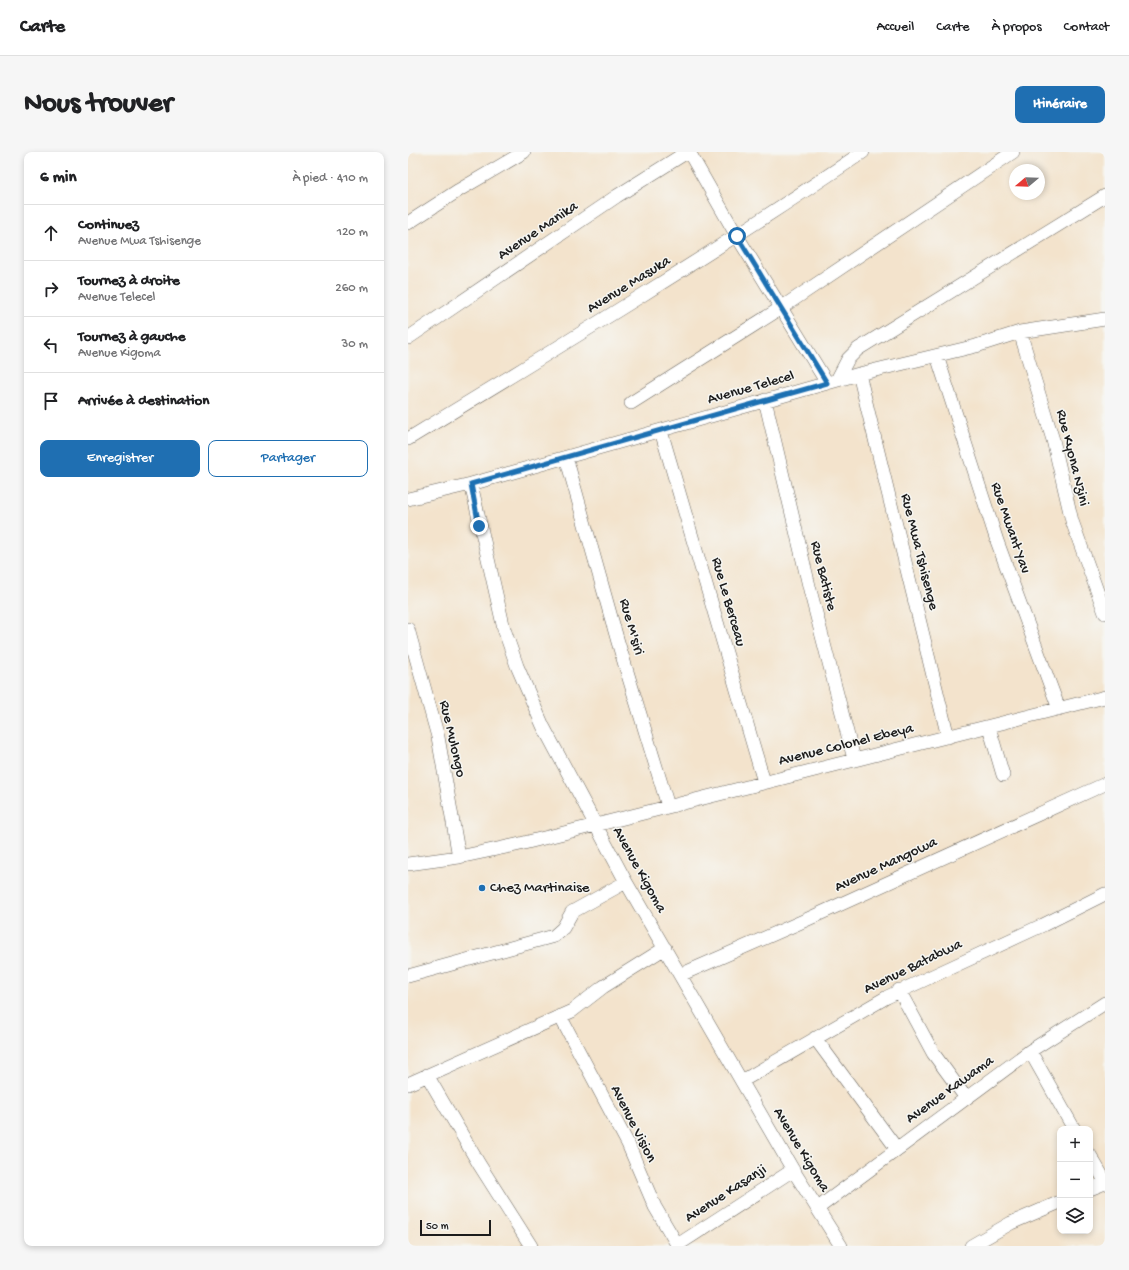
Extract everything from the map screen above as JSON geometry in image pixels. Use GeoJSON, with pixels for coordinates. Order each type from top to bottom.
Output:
{"type":"FeatureCollection","features":[{"type":"Feature","properties":{"kind":"street"},"geometry":{"type":"LineString","coordinates":[[408,223],[459,190],[524,152]]}},
{"type":"Feature","properties":{"kind":"street"},"geometry":{"type":"LineString","coordinates":[[688,152],[781,308],[832,382],[848,359],[858,349],[1105,196]]}},
{"type":"Feature","properties":{"kind":"street","name":"Avenue Manika"},"geometry":{"type":"LineString","coordinates":[[408,338],[617,196],[688,152]]}},
{"type":"Feature","properties":{"kind":"street","name":"Avenue Masuka"},"geometry":{"type":"LineString","coordinates":[[408,439],[577,337],[737,236],[863,152]]}},
{"type":"Feature","properties":{"kind":"street"},"geometry":{"type":"LineString","coordinates":[[631,403],[781,308],[1013,152]]}},
{"type":"Feature","properties":{"kind":"street","name":"Avenue Telecel"},"geometry":{"type":"LineString","coordinates":[[408,499],[471,484],[858,374],[937,356],[1020,332],[1105,319]]}},
{"type":"Feature","properties":{"kind":"street","name":"Rue Kyona Nzini"},"geometry":{"type":"LineString","coordinates":[[1020,332],[1053,440],[1072,521],[1105,613]]}},
{"type":"Feature","properties":{"kind":"street","name":"Rue Mwant Yav"},"geometry":{"type":"LineString","coordinates":[[937,356],[997,541],[1059,709]]}},
{"type":"Feature","properties":{"kind":"street","name":"Rue Mwa Tshisenge"},"geometry":{"type":"LineString","coordinates":[[858,374],[948,737]]}},
{"type":"Feature","properties":{"kind":"street","name":"Rue Batiste"},"geometry":{"type":"LineString","coordinates":[[765,400],[810,590],[854,759]]}},
{"type":"Feature","properties":{"kind":"street","name":"Rue Le Berceau"},"geometry":{"type":"LineString","coordinates":[[661,431],[764,782]]}},
{"type":"Feature","properties":{"kind":"street","name":"Rue M'siri"},"geometry":{"type":"LineString","coordinates":[[566,457],[618,642],[668,806]]}},
{"type":"Feature","properties":{"kind":"street","name":"Avenue Kigoma"},"geometry":{"type":"LineString","coordinates":[[471,484],[504,629],[517,666],[554,747],[626,882],[793,1170],[841,1246]]}},
{"type":"Feature","properties":{"kind":"street","name":"Rue Mulongo"},"geometry":{"type":"LineString","coordinates":[[408,629],[438,737],[459,857]]}},
{"type":"Feature","properties":{"kind":"street","name":"Avenue Colonel Ebeya"},"geometry":{"type":"LineString","coordinates":[[408,864],[459,857],[516,845],[1105,697]]}},
{"type":"Feature","properties":{"kind":"street"},"geometry":{"type":"LineString","coordinates":[[989,726],[1003,776]]}},
{"type":"Feature","properties":{"kind":"street","name":"Avenue Mangowa"},"geometry":{"type":"LineString","coordinates":[[680,975],[808,919],[1105,784]]}},
{"type":"Feature","properties":{"kind":"street"},"geometry":{"type":"LineString","coordinates":[[408,976],[554,936],[563,928],[572,912],[626,882]]}},
{"type":"Feature","properties":{"kind":"street","name":"Avenue Batabwa"},"geometry":{"type":"LineString","coordinates":[[742,1082],[899,990],[1043,925],[1105,894]]}},
{"type":"Feature","properties":{"kind":"street"},"geometry":{"type":"LineString","coordinates":[[408,1084],[560,1016],[579,1006],[603,987],[665,948]]}},
{"type":"Feature","properties":{"kind":"street"},"geometry":{"type":"LineString","coordinates":[[899,990],[933,1053],[966,1098]]}},
{"type":"Feature","properties":{"kind":"street","name":"Avenue Kawama"},"geometry":{"type":"LineString","coordinates":[[818,1208],[1030,1051],[1105,1003]]}},
{"type":"Feature","properties":{"kind":"street","name":"Avenue Vision"},"geometry":{"type":"LineString","coordinates":[[560,1016],[628,1144],[655,1207],[677,1246]]}},
{"type":"Feature","properties":{"kind":"street"},"geometry":{"type":"LineString","coordinates":[[815,1038],[898,1149]]}},
{"type":"Feature","properties":{"kind":"street"},"geometry":{"type":"LineString","coordinates":[[1030,1051],[1072,1126]]}},
{"type":"Feature","properties":{"kind":"street"},"geometry":{"type":"LineString","coordinates":[[427,1075],[475,1158],[531,1246]]}},
{"type":"Feature","properties":{"kind":"street"},"geometry":{"type":"LineString","coordinates":[[1093,1160],[1105,1182],[1093,1188]]}},
{"type":"Feature","properties":{"kind":"street","name":"Avenue Kasanji"},"geometry":{"type":"LineString","coordinates":[[677,1246],[793,1170]]}},
{"type":"Feature","properties":{"kind":"street"},"geometry":{"type":"LineString","coordinates":[[971,1246],[1011,1223],[1057,1203]]}},
{"type":"Feature","properties":{"kind":"place","name":"Chez Martinaise"},"geometry":{"type":"Point","coordinates":[482,888]}},
{"type":"Feature","properties":{"kind":"route"},"geometry":{"type":"LineString","coordinates":[[479,526],[471,484],[827,383],[737,236]]}}]}
